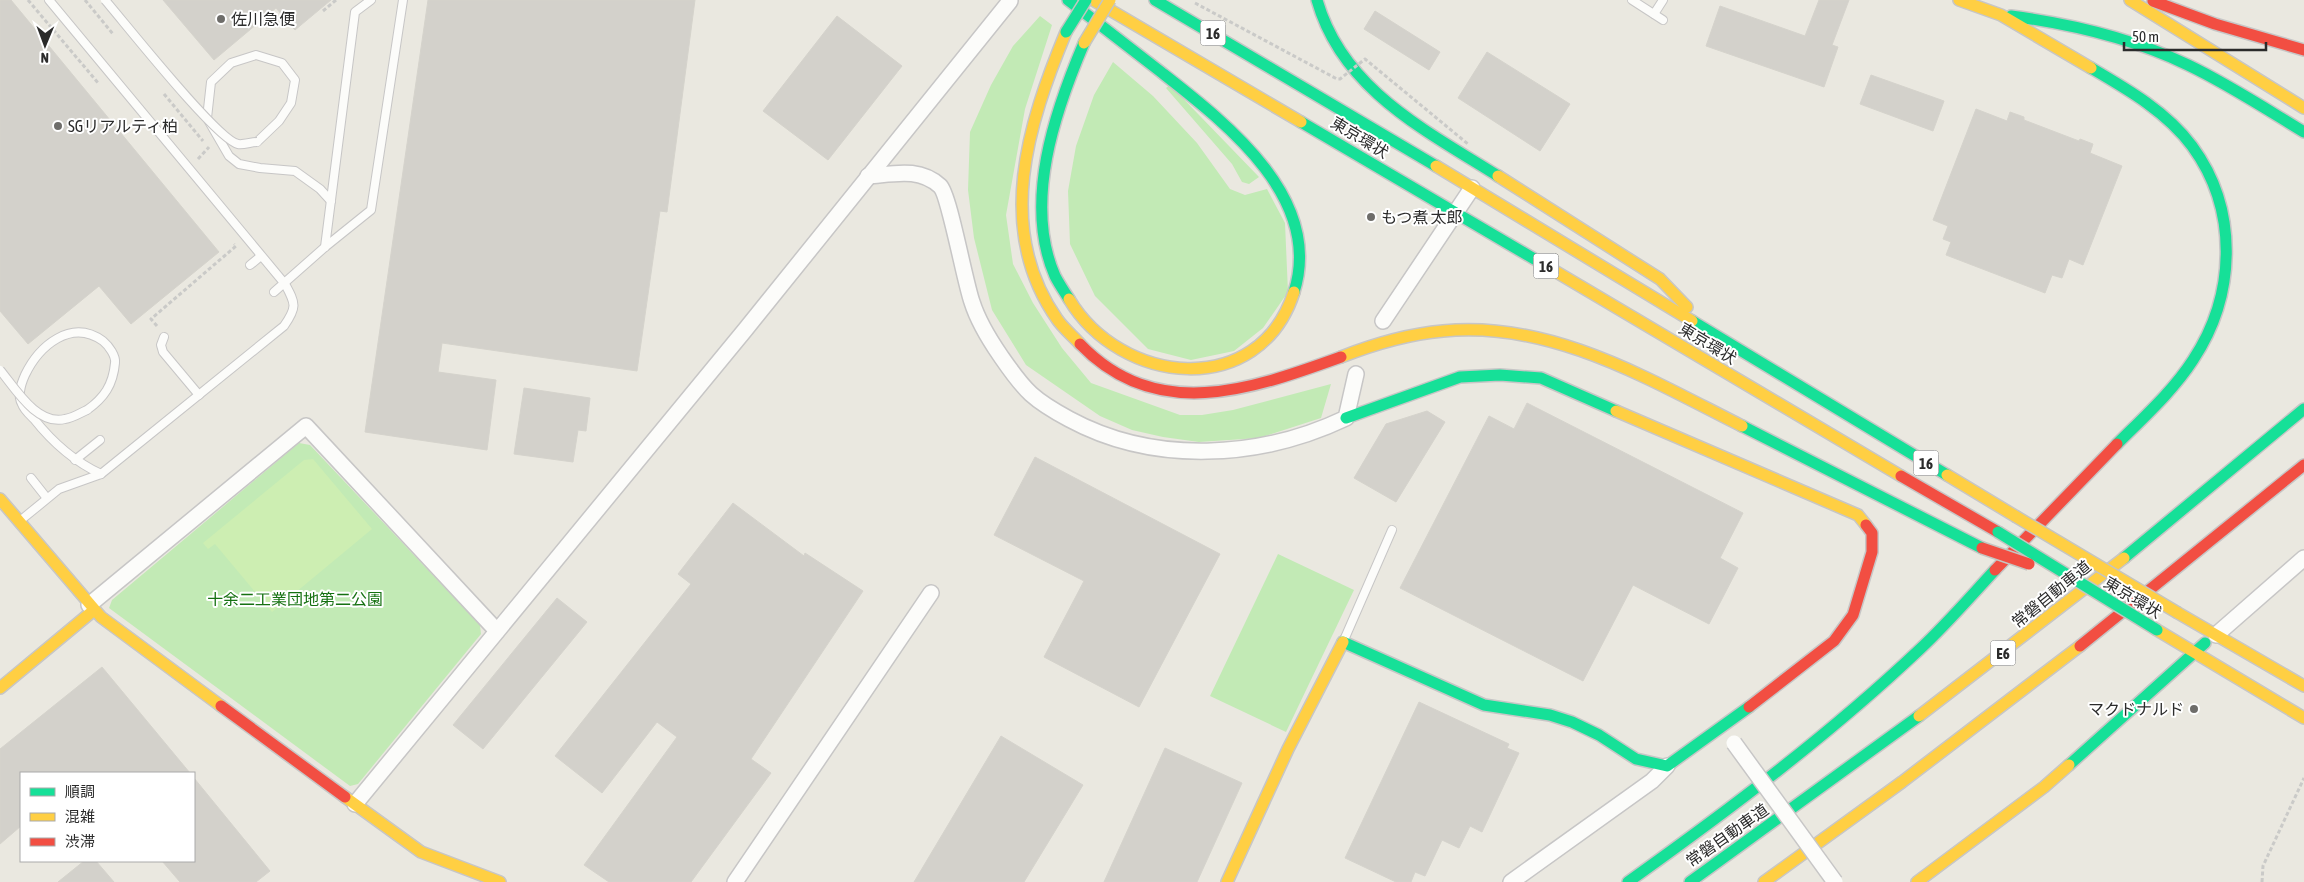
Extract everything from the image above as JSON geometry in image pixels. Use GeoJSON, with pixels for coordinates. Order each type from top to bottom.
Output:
{"type":"FeatureCollection","features":[{"type":"Feature","properties":{"kind":"main road"},"geometry":{"type":"LineString","coordinates":[[1068,0],[1189,94],[1244,143],[1267,170],[1293,216],[1299,241],[1300,266],[1296,288],[1288,310],[1276,330],[1253,351],[1233,362],[1186,370],[1158,366],[1132,357],[1112,346],[1075,310],[1062,290],[1051,267],[1045,243],[1042,184],[1047,151],[1056,115],[1084,43],[1110,0]]}},
{"type":"Feature","properties":{"kind":"main road"},"geometry":{"type":"LineString","coordinates":[[1086,0],[1066,32],[1038,100],[1024,162],[1022,234],[1031,272],[1044,302],[1059,324],[1075,341],[1116,372],[1166,391],[1192,394],[1214,393],[1259,385],[1384,342],[1451,329],[1493,329],[1548,339],[1581,349],[1623,366],[1982,548],[2070,578]]}},
{"type":"Feature","properties":{"kind":"main road","name":"東京環状"},"geometry":{"type":"LineString","coordinates":[[1093,0],[1704,358],[1872,460],[1998,532],[2070,578],[2304,718]]}},
{"type":"Feature","properties":{"kind":"main road","name":"東京環状"},"geometry":{"type":"LineString","coordinates":[[1155,0],[1306,87],[1714,336],[2178,613],[2304,686]]}},
{"type":"Feature","properties":{"kind":"main road"},"geometry":{"type":"LineString","coordinates":[[1317,0],[1321,18],[1332,42],[1347,64],[1372,90],[1405,117],[1660,279],[1714,336]]}},
{"type":"Feature","properties":{"kind":"main road"},"geometry":{"type":"LineString","coordinates":[[1628,882],[1744,798],[1824,735],[1921,647],[2158,403],[2194,359],[2218,307],[2225,280],[2228,252],[2226,222],[2208,169],[2192,144],[2171,122],[2126,86],[1999,15],[1959,0]]}},
{"type":"Feature","properties":{"kind":"main road"},"geometry":{"type":"LineString","coordinates":[[2130,0],[2304,108]]}},
{"type":"Feature","properties":{"kind":"main road"},"geometry":{"type":"LineString","coordinates":[[2150,0],[2215,24],[2304,50]]}},
{"type":"Feature","properties":{"kind":"main road"},"geometry":{"type":"LineString","coordinates":[[1999,15],[2052,20],[2106,33],[2170,57],[2221,83],[2304,132]]}},
{"type":"Feature","properties":{"kind":"main road"},"geometry":{"type":"LineString","coordinates":[[1227,882],[1288,749],[1343,642],[1477,702],[1550,715],[1572,722],[1599,735],[1636,759],[1667,766],[1723,727],[1834,641],[1853,614],[1865,580],[1872,552],[1872,533],[1858,515],[1541,378],[1500,375],[1460,377],[1346,418]]}},
{"type":"Feature","properties":{"kind":"main road","name":"常磐自動車道"},"geometry":{"type":"LineString","coordinates":[[1690,882],[1840,776],[2020,640],[2182,511],[2304,409]]}},
{"type":"Feature","properties":{"kind":"main road"},"geometry":{"type":"LineString","coordinates":[[1764,882],[1863,812],[2048,672],[2304,465]]}},
{"type":"Feature","properties":{"kind":"main road"},"geometry":{"type":"LineString","coordinates":[[2223,532],[2304,474]]}},
{"type":"Feature","properties":{"kind":"main road"},"geometry":{"type":"LineString","coordinates":[[0,499],[101,617],[421,852],[500,882]]}},
{"type":"Feature","properties":{"kind":"main road"},"geometry":{"type":"LineString","coordinates":[[0,688],[91,607]]}},
{"type":"Feature","properties":{"kind":"main road"},"geometry":{"type":"LineString","coordinates":[[1917,882],[2044,787],[2082,755],[2193,652],[2216,634]]}},
{"type":"Feature","properties":{"kind":"street"},"geometry":{"type":"LineString","coordinates":[[355,804],[1010,0]]}},
{"type":"Feature","properties":{"kind":"street"},"geometry":{"type":"LineString","coordinates":[[868,176],[922,174],[942,187],[972,303],[988,337],[1011,371],[1031,394],[1056,412],[1085,428],[1117,440],[1150,448],[1196,452],[1280,442],[1317,432],[1346,418],[1356,374]]}},
{"type":"Feature","properties":{"kind":"street"},"geometry":{"type":"LineString","coordinates":[[1383,321],[1472,188]]}},
{"type":"Feature","properties":{"kind":"street"},"geometry":{"type":"LineString","coordinates":[[91,607],[306,426],[497,631]]}},
{"type":"Feature","properties":{"kind":"street"},"geometry":{"type":"LineString","coordinates":[[2216,634],[2304,558]]}},
{"type":"Feature","properties":{"kind":"street"},"geometry":{"type":"LineString","coordinates":[[735,882],[931,593]]}},
{"type":"Feature","properties":{"kind":"street"},"geometry":{"type":"LineString","coordinates":[[1723,727],[1835,882]]}},
{"type":"Feature","properties":{"kind":"street"},"geometry":{"type":"LineString","coordinates":[[1511,882],[1652,782],[1667,766]]}},
{"type":"Feature","properties":{"kind":"lane"},"geometry":{"type":"LineString","coordinates":[[20,521],[59,489],[101,474],[200,395],[284,326],[293,313],[294,301],[285,284],[49,0]]}},
{"type":"Feature","properties":{"kind":"lane"},"geometry":{"type":"LineString","coordinates":[[105,0],[181,90],[221,133],[238,144],[257,142],[280,121],[291,103],[295,80],[282,63],[256,56],[231,63],[211,82],[207,118],[229,156],[239,164],[295,171],[320,189],[331,201]]}},
{"type":"Feature","properties":{"kind":"lane"},"geometry":{"type":"LineString","coordinates":[[325,247],[355,12],[370,0]]}},
{"type":"Feature","properties":{"kind":"lane"},"geometry":{"type":"LineString","coordinates":[[274,292],[325,247],[372,210],[403,0]]}},
{"type":"Feature","properties":{"kind":"lane"},"geometry":{"type":"LineString","coordinates":[[1632,0],[1663,20]]}},
{"type":"Feature","properties":{"kind":"lane"},"geometry":{"type":"LineString","coordinates":[[1654,14],[1663,0]]}},
{"type":"Feature","properties":{"kind":"lane"},"geometry":{"type":"LineString","coordinates":[[250,265],[261,256]]}},
{"type":"Feature","properties":{"kind":"lane"},"geometry":{"type":"LineString","coordinates":[[0,370],[33,409],[48,418],[64,420],[87,410],[109,390],[116,361],[108,345],[95,335],[80,332],[60,337],[44,347],[33,358],[20,386],[21,404],[45,433],[75,460],[101,474]]}},
{"type":"Feature","properties":{"kind":"lane"},"geometry":{"type":"LineString","coordinates":[[164,337],[161,345],[163,352],[200,395]]}},
{"type":"Feature","properties":{"kind":"lane"},"geometry":{"type":"LineString","coordinates":[[75,460],[100,440]]}},
{"type":"Feature","properties":{"kind":"lane"},"geometry":{"type":"LineString","coordinates":[[31,478],[46,498]]}},
{"type":"Feature","properties":{"kind":"lane"},"geometry":{"type":"LineString","coordinates":[[1343,642],[1392,530]]}},
{"type":"Feature","properties":{"kind":"path"},"geometry":{"type":"LineString","coordinates":[[28,0],[103,88]]}},
{"type":"Feature","properties":{"kind":"path"},"geometry":{"type":"LineString","coordinates":[[85,0],[116,37]]}},
{"type":"Feature","properties":{"kind":"path"},"geometry":{"type":"LineString","coordinates":[[323,11],[336,0]]}},
{"type":"Feature","properties":{"kind":"path"},"geometry":{"type":"LineString","coordinates":[[1195,3],[1336,79],[1340,79],[1365,59],[1468,144]]}},
{"type":"Feature","properties":{"kind":"path"},"geometry":{"type":"LineString","coordinates":[[160,89],[210,148],[198,159]]}},
{"type":"Feature","properties":{"kind":"path"},"geometry":{"type":"LineString","coordinates":[[151,319],[236,246],[230,239]]}},
{"type":"Feature","properties":{"kind":"path"},"geometry":{"type":"LineString","coordinates":[[2262,882],[2263,866],[2304,778]]}},
{"type":"Feature","properties":{"kind":"green space"},"geometry":{"type":"Polygon","coordinates":[[[1040,16],[1052,25],[1025,109],[1006,215],[1013,264],[1033,303],[1062,348],[1091,383],[1180,415],[1202,415],[1233,410],[1331,384],[1321,418],[1259,438],[1199,442],[1163,437],[1132,430],[1100,416],[1026,365],[992,310],[974,238],[968,190],[970,132],[991,85],[1013,46],[1040,16]]]}},
{"type":"Feature","properties":{"kind":"green space"},"geometry":{"type":"Polygon","coordinates":[[[1113,62],[1153,96],[1197,143],[1230,189],[1245,195],[1267,189],[1285,223],[1288,292],[1263,328],[1234,351],[1191,360],[1148,349],[1095,296],[1070,244],[1068,191],[1076,146],[1094,95],[1113,62]]]}},
{"type":"Feature","properties":{"kind":"green space"},"geometry":{"type":"Polygon","coordinates":[[[1170,85],[1259,177],[1249,184],[1242,182],[1232,164],[1166,88],[1170,85]]]}},
{"type":"Feature","properties":{"kind":"green space","name":"十余二工業団地第二公園"},"geometry":{"type":"Polygon","coordinates":[[[299,443],[310,445],[480,625],[481,634],[358,784],[350,786],[109,608],[112,600],[299,443]]]}},
{"type":"Feature","properties":{"kind":"green space"},"geometry":{"type":"Polygon","coordinates":[[[313,459],[372,529],[272,612],[215,544],[208,549],[203,543],[304,460],[313,459]]]}},
{"type":"Feature","properties":{"kind":"green space"},"geometry":{"type":"Polygon","coordinates":[[[1278,554],[1354,590],[1286,732],[1210,696],[1278,554]]]}},
{"type":"Feature","properties":{"kind":"building","name":"SGリアルティ柏"},"geometry":{"type":"Polygon","coordinates":[[[0,0],[11,0],[219,252],[131,324],[99,286],[28,344],[0,311],[0,0]]]}},
{"type":"Feature","properties":{"kind":"building","name":"佐川急便"},"geometry":{"type":"Polygon","coordinates":[[[163,0],[331,0],[295,30],[276,8],[214,60],[163,0]]]}},
{"type":"Feature","properties":{"kind":"building"},"geometry":{"type":"Polygon","coordinates":[[[428,0],[695,0],[667,212],[660,211],[637,371],[442,343],[438,372],[496,380],[487,450],[365,432],[428,0]]]}},
{"type":"Feature","properties":{"kind":"building"},"geometry":{"type":"Polygon","coordinates":[[[1819,0],[1849,0],[1832,45],[1838,47],[1824,87],[1706,46],[1720,6],[1805,36],[1819,0]]]}},
{"type":"Feature","properties":{"kind":"building"},"geometry":{"type":"Polygon","coordinates":[[[1375,11],[1440,52],[1429,70],[1364,29],[1375,11]]]}},
{"type":"Feature","properties":{"kind":"building"},"geometry":{"type":"Polygon","coordinates":[[[837,16],[902,66],[828,160],[763,111],[837,16]]]}},
{"type":"Feature","properties":{"kind":"building"},"geometry":{"type":"Polygon","coordinates":[[[1487,52],[1570,104],[1540,151],[1458,98],[1487,52]]]}},
{"type":"Feature","properties":{"kind":"building"},"geometry":{"type":"Polygon","coordinates":[[[1871,75],[1944,101],[1933,131],[1860,104],[1871,75]]]}},
{"type":"Feature","properties":{"kind":"building"},"geometry":{"type":"Polygon","coordinates":[[[1976,109],[2007,121],[2010,112],[2024,117],[2024,120],[2079,141],[2080,139],[2093,144],[2090,153],[2122,166],[2083,265],[2069,259],[2062,278],[2052,275],[2045,293],[1946,255],[1951,242],[1943,239],[1948,226],[1933,220],[1976,109]]]}},
{"type":"Feature","properties":{"kind":"building"},"geometry":{"type":"Polygon","coordinates":[[[524,388],[590,398],[586,431],[578,430],[573,462],[514,454],[524,388]]]}},
{"type":"Feature","properties":{"kind":"building"},"geometry":{"type":"Polygon","coordinates":[[[1527,403],[1743,513],[1720,558],[1738,568],[1709,624],[1633,585],[1583,681],[1400,588],[1489,416],[1514,429],[1527,403]]]}},
{"type":"Feature","properties":{"kind":"building"},"geometry":{"type":"Polygon","coordinates":[[[1427,411],[1445,422],[1396,502],[1354,478],[1386,424],[1427,411]]]}},
{"type":"Feature","properties":{"kind":"building"},"geometry":{"type":"Polygon","coordinates":[[[1035,457],[1220,554],[1139,707],[1044,657],[1084,581],[994,535],[1035,457]]]}},
{"type":"Feature","properties":{"kind":"building"},"geometry":{"type":"Polygon","coordinates":[[[733,503],[804,556],[805,553],[863,591],[751,759],[771,773],[691,882],[609,882],[584,865],[677,737],[657,722],[602,793],[555,756],[691,584],[678,574],[733,503]]]}},
{"type":"Feature","properties":{"kind":"building"},"geometry":{"type":"Polygon","coordinates":[[[557,598],[587,622],[483,749],[453,725],[557,598]]]}},
{"type":"Feature","properties":{"kind":"building"},"geometry":{"type":"Polygon","coordinates":[[[102,667],[189,772],[20,772],[20,827],[0,844],[0,749],[102,667]]]}},
{"type":"Feature","properties":{"kind":"building"},"geometry":{"type":"Polygon","coordinates":[[[1419,702],[1509,744],[1507,748],[1519,753],[1482,832],[1470,826],[1459,848],[1442,840],[1425,876],[1415,872],[1411,882],[1396,882],[1345,858],[1419,702]]]}},
{"type":"Feature","properties":{"kind":"building"},"geometry":{"type":"Polygon","coordinates":[[[1001,736],[1083,785],[1024,882],[914,882],[1001,736]]]}},
{"type":"Feature","properties":{"kind":"building"},"geometry":{"type":"Polygon","coordinates":[[[1165,748],[1242,783],[1197,882],[1104,882],[1165,748]]]}},
{"type":"Feature","properties":{"kind":"building"},"geometry":{"type":"Polygon","coordinates":[[[195,779],[270,871],[256,882],[180,882],[163,862],[195,862],[195,779]]]}},
{"type":"Feature","properties":{"kind":"building"},"geometry":{"type":"Polygon","coordinates":[[[83,862],[97,862],[114,882],[58,882],[83,862]]]}},
{"type":"Feature","properties":{"kind":"traffic: fast"},"geometry":{"type":"LineString","coordinates":[[1068,0],[1187,92],[1240,139],[1263,166],[1282,195],[1295,225],[1300,258],[1294,292]]}},
{"type":"Feature","properties":{"kind":"traffic: fast"},"geometry":{"type":"LineString","coordinates":[[1066,32],[1086,0]]}},
{"type":"Feature","properties":{"kind":"traffic: fast"},"geometry":{"type":"LineString","coordinates":[[1155,0],[1436,166]]}},
{"type":"Feature","properties":{"kind":"traffic: fast"},"geometry":{"type":"LineString","coordinates":[[1317,0],[1329,31],[1346,59],[1366,83],[1415,124],[1498,176]]}},
{"type":"Feature","properties":{"kind":"traffic: fast"},"geometry":{"type":"LineString","coordinates":[[2011,16],[2057,23],[2101,33],[2167,55],[2218,80],[2304,132]]}},
{"type":"Feature","properties":{"kind":"traffic: fast"},"geometry":{"type":"LineString","coordinates":[[1069,299],[1055,276],[1046,248],[1042,218],[1042,188],[1054,127],[1084,43]]}},
{"type":"Feature","properties":{"kind":"traffic: fast"},"geometry":{"type":"LineString","coordinates":[[2091,68],[2159,112],[2171,122],[2192,146],[2207,171],[2218,197],[2224,225],[2226,253],[2224,281],[2218,308],[2207,335],[2193,360],[2167,393],[2117,444]]}},
{"type":"Feature","properties":{"kind":"traffic: fast"},"geometry":{"type":"LineString","coordinates":[[1301,122],[1553,270]]}},
{"type":"Feature","properties":{"kind":"traffic: fast"},"geometry":{"type":"LineString","coordinates":[[1692,321],[1947,475]]}},
{"type":"Feature","properties":{"kind":"traffic: fast"},"geometry":{"type":"LineString","coordinates":[[1346,418],[1460,377],[1500,375],[1541,378],[1616,411]]}},
{"type":"Feature","properties":{"kind":"traffic: fast"},"geometry":{"type":"LineString","coordinates":[[2124,558],[2304,409]]}},
{"type":"Feature","properties":{"kind":"traffic: fast"},"geometry":{"type":"LineString","coordinates":[[1742,426],[1982,548]]}},
{"type":"Feature","properties":{"kind":"traffic: fast"},"geometry":{"type":"LineString","coordinates":[[1998,532],[2157,630]]}},
{"type":"Feature","properties":{"kind":"traffic: fast"},"geometry":{"type":"LineString","coordinates":[[1628,882],[1778,771],[1850,712],[1929,640],[1995,570]]}},
{"type":"Feature","properties":{"kind":"traffic: fast"},"geometry":{"type":"LineString","coordinates":[[1343,642],[1484,705],[1550,715],[1572,722],[1599,735],[1636,759],[1667,766],[1749,707]]}},
{"type":"Feature","properties":{"kind":"traffic: fast"},"geometry":{"type":"LineString","coordinates":[[2069,765],[2205,643]]}},
{"type":"Feature","properties":{"kind":"traffic: fast"},"geometry":{"type":"LineString","coordinates":[[1690,882],[1919,716]]}},
{"type":"Feature","properties":{"kind":"traffic: slow"},"geometry":{"type":"LineString","coordinates":[[1093,0],[1301,122]]}},
{"type":"Feature","properties":{"kind":"traffic: slow"},"geometry":{"type":"LineString","coordinates":[[1084,43],[1110,0]]}},
{"type":"Feature","properties":{"kind":"traffic: slow"},"geometry":{"type":"LineString","coordinates":[[1959,0],[2001,15],[2091,68]]}},
{"type":"Feature","properties":{"kind":"traffic: slow"},"geometry":{"type":"LineString","coordinates":[[2130,0],[2304,108]]}},
{"type":"Feature","properties":{"kind":"traffic: slow"},"geometry":{"type":"LineString","coordinates":[[1066,32],[1052,67],[1030,140],[1024,176],[1022,213],[1026,249],[1038,285],[1057,319],[1080,344]]}},
{"type":"Feature","properties":{"kind":"traffic: slow"},"geometry":{"type":"LineString","coordinates":[[1436,166],[1692,321]]}},
{"type":"Feature","properties":{"kind":"traffic: slow"},"geometry":{"type":"LineString","coordinates":[[1498,176],[1660,279],[1687,307]]}},
{"type":"Feature","properties":{"kind":"traffic: slow"},"geometry":{"type":"LineString","coordinates":[[1553,270],[1901,476]]}},
{"type":"Feature","properties":{"kind":"traffic: slow"},"geometry":{"type":"LineString","coordinates":[[1069,299],[1092,328],[1121,350],[1153,363],[1188,369],[1221,365],[1251,351],[1276,327],[1294,292]]}},
{"type":"Feature","properties":{"kind":"traffic: slow"},"geometry":{"type":"LineString","coordinates":[[1341,357],[1391,340],[1430,332],[1483,330],[1522,335],[1561,344],[1598,357],[1672,390],[1742,426]]}},
{"type":"Feature","properties":{"kind":"traffic: slow"},"geometry":{"type":"LineString","coordinates":[[1616,411],[1858,515],[1866,525]]}},
{"type":"Feature","properties":{"kind":"traffic: slow"},"geometry":{"type":"LineString","coordinates":[[1947,475],[2015,516]]}},
{"type":"Feature","properties":{"kind":"traffic: slow"},"geometry":{"type":"LineString","coordinates":[[0,499],[101,617],[221,706]]}},
{"type":"Feature","properties":{"kind":"traffic: slow"},"geometry":{"type":"LineString","coordinates":[[2015,516],[2178,613]]}},
{"type":"Feature","properties":{"kind":"traffic: slow"},"geometry":{"type":"LineString","coordinates":[[1919,716],[2124,558]]}},
{"type":"Feature","properties":{"kind":"traffic: slow"},"geometry":{"type":"LineString","coordinates":[[0,688],[94,610]]}},
{"type":"Feature","properties":{"kind":"traffic: slow"},"geometry":{"type":"LineString","coordinates":[[2178,613],[2304,686]]}},
{"type":"Feature","properties":{"kind":"traffic: slow"},"geometry":{"type":"LineString","coordinates":[[2157,630],[2304,718]]}},
{"type":"Feature","properties":{"kind":"traffic: slow"},"geometry":{"type":"LineString","coordinates":[[1227,882],[1288,749],[1343,642]]}},
{"type":"Feature","properties":{"kind":"traffic: slow"},"geometry":{"type":"LineString","coordinates":[[1764,882],[1902,782],[2080,646]]}},
{"type":"Feature","properties":{"kind":"traffic: slow"},"geometry":{"type":"LineString","coordinates":[[1917,882],[2044,787],[2069,765]]}},
{"type":"Feature","properties":{"kind":"traffic: slow"},"geometry":{"type":"LineString","coordinates":[[345,797],[421,852],[500,882]]}},
{"type":"Feature","properties":{"kind":"traffic: jam"},"geometry":{"type":"LineString","coordinates":[[2153,1],[2215,24],[2304,50]]}},
{"type":"Feature","properties":{"kind":"traffic: jam"},"geometry":{"type":"LineString","coordinates":[[1080,344],[1110,369],[1141,384],[1173,392],[1206,392],[1240,388],[1274,380],[1341,357]]}},
{"type":"Feature","properties":{"kind":"traffic: jam"},"geometry":{"type":"LineString","coordinates":[[1995,570],[2117,444]]}},
{"type":"Feature","properties":{"kind":"traffic: jam"},"geometry":{"type":"LineString","coordinates":[[2080,646],[2304,465]]}},
{"type":"Feature","properties":{"kind":"traffic: jam"},"geometry":{"type":"LineString","coordinates":[[1901,476],[1998,532]]}},
{"type":"Feature","properties":{"kind":"traffic: jam"},"geometry":{"type":"LineString","coordinates":[[1749,707],[1834,641],[1853,615],[1872,552],[1872,533],[1866,525]]}},
{"type":"Feature","properties":{"kind":"traffic: jam"},"geometry":{"type":"LineString","coordinates":[[1982,548],[2029,564]]}},
{"type":"Feature","properties":{"kind":"traffic: jam"},"geometry":{"type":"LineString","coordinates":[[221,706],[345,797]]}},
{"type":"Feature","properties":{"kind":"place","name":"佐川急便"},"geometry":{"type":"Point","coordinates":[221,19]}},
{"type":"Feature","properties":{"kind":"place","name":"SGリアルティ柏"},"geometry":{"type":"Point","coordinates":[58,126]}},
{"type":"Feature","properties":{"kind":"place","name":"もつ煮 太郎"},"geometry":{"type":"Point","coordinates":[1371,217]}},
{"type":"Feature","properties":{"kind":"place","name":"マクドナルド"},"geometry":{"type":"Point","coordinates":[2194,709]}}]}
